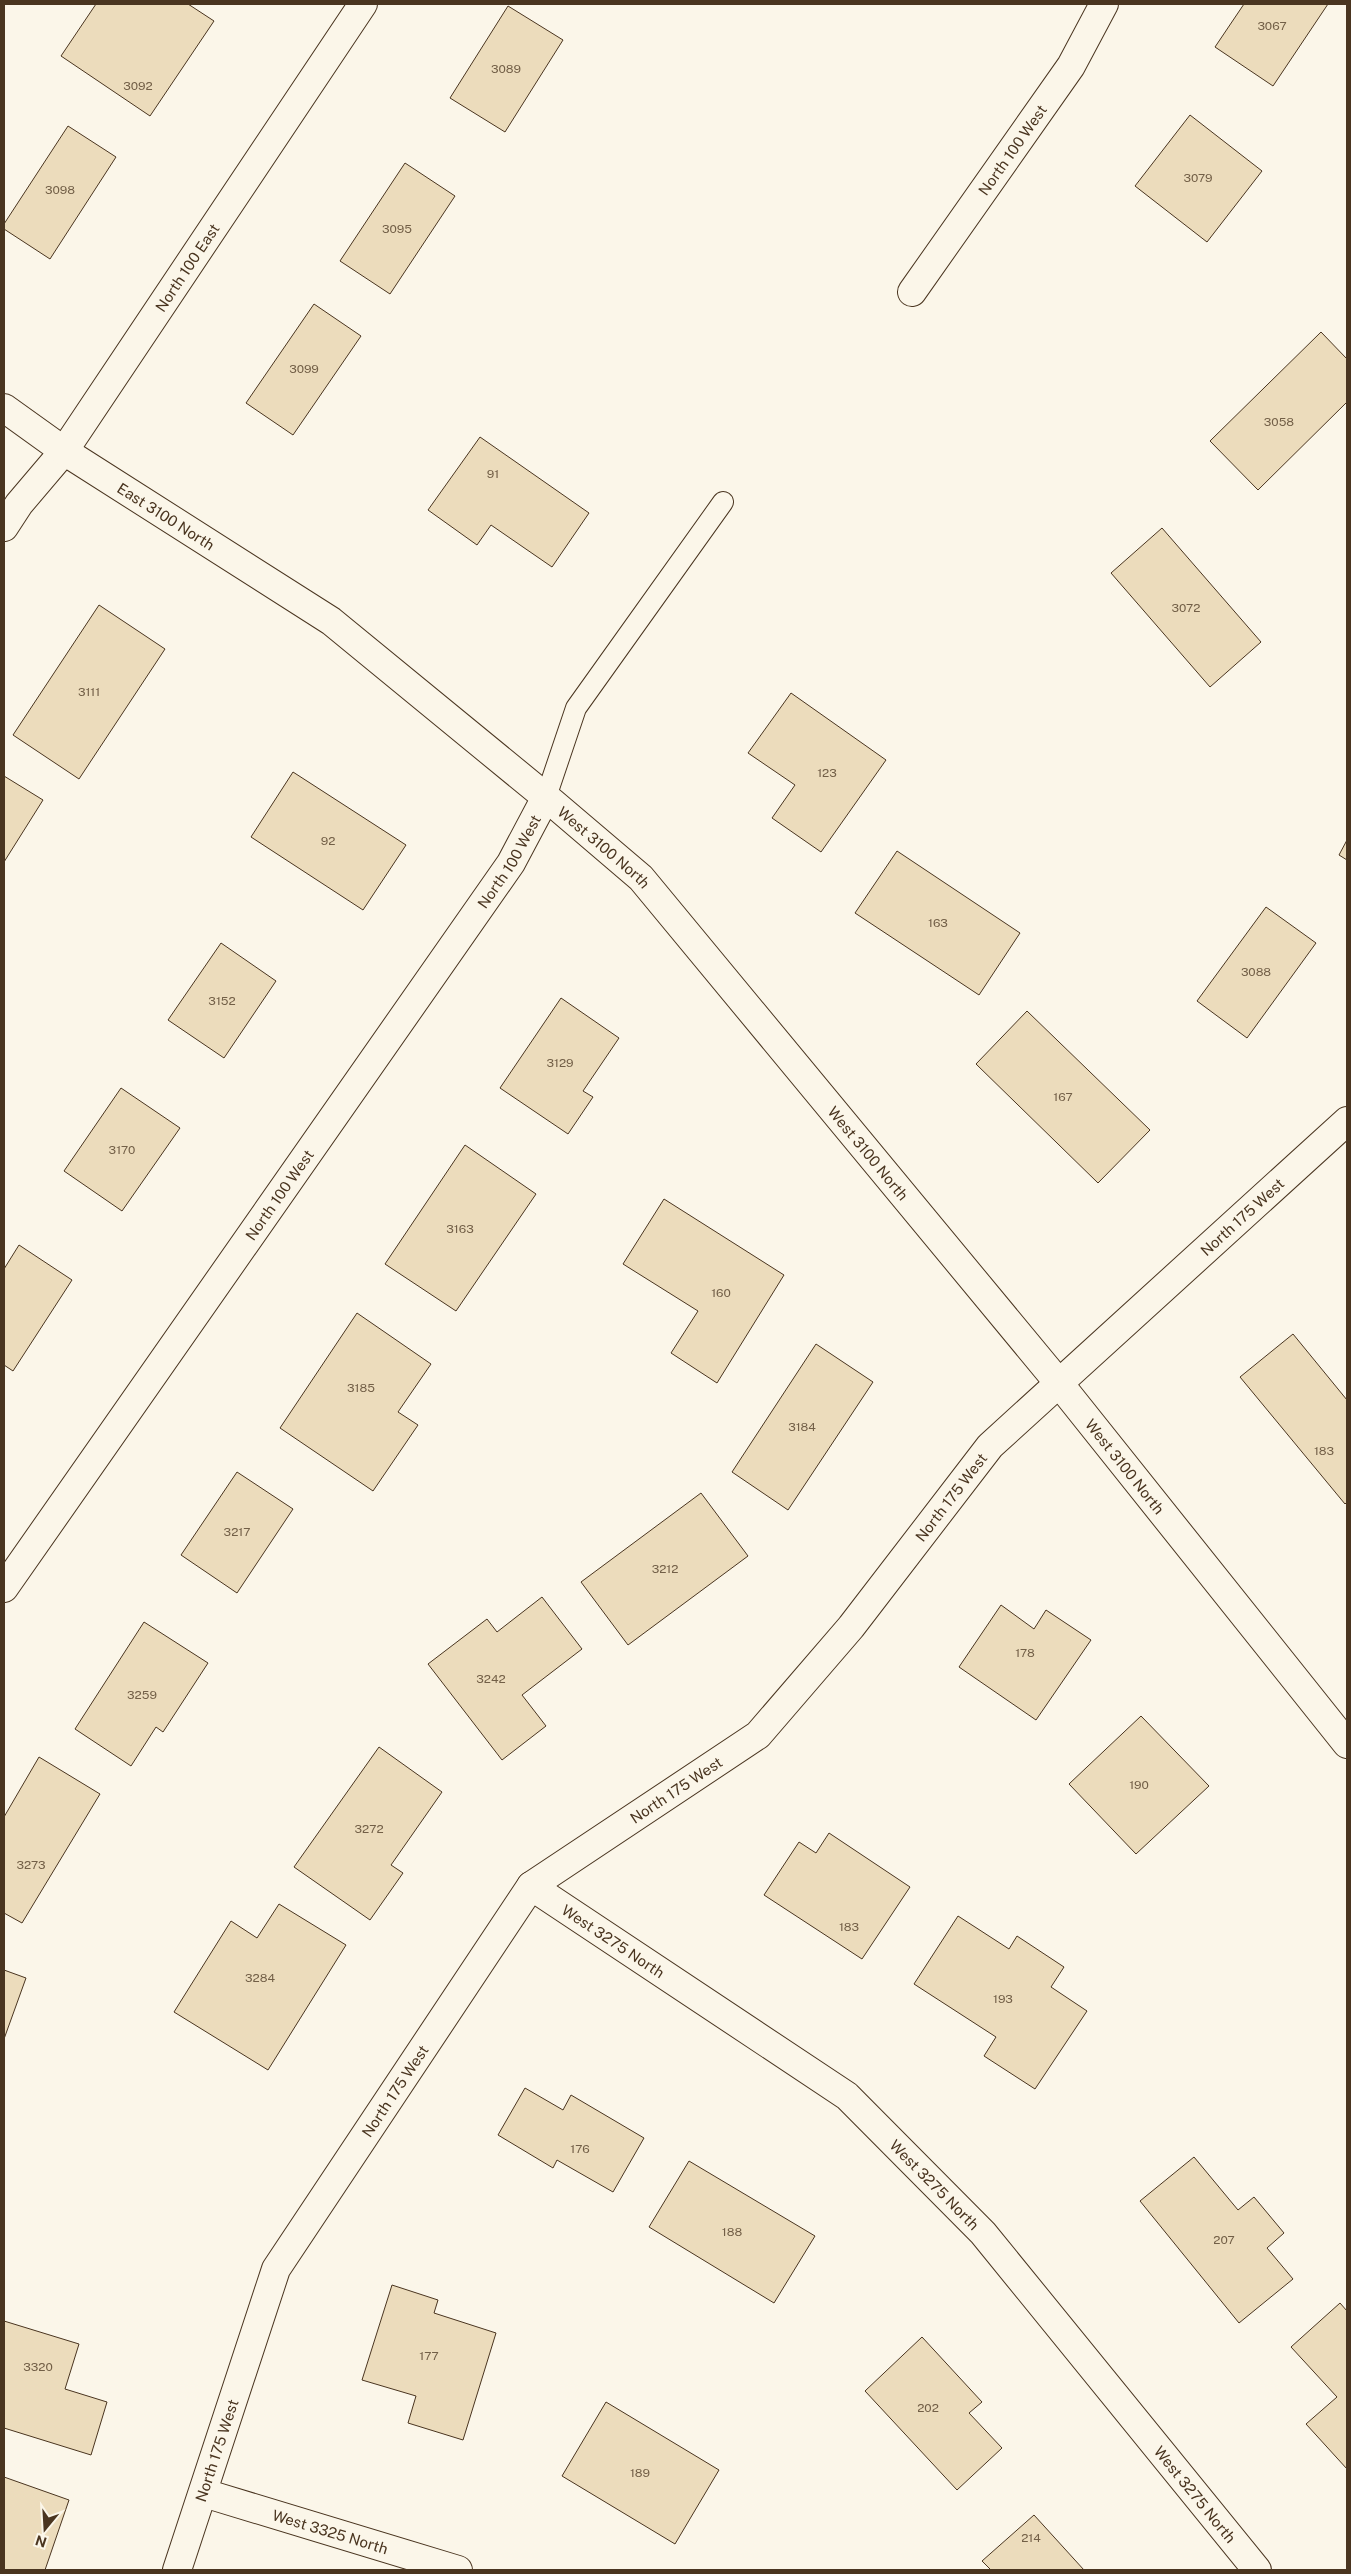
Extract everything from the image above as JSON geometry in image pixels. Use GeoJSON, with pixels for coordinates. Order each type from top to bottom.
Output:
{"type":"FeatureCollection","features":[{"type":"Feature","properties":{"kind":"street","name":"North 100 East"},"geometry":{"type":"LineString","coordinates":[[4,527],[19,504],[64,451],[363,4]]}},
{"type":"Feature","properties":{"kind":"street","name":"North 100 West"},"geometry":{"type":"LineString","coordinates":[[912,292],[1071,66],[1104,4]]}},
{"type":"Feature","properties":{"kind":"street","name":"East 3100 North"},"geometry":{"type":"LineString","coordinates":[[4,408],[64,451],[331,621]]}},
{"type":"Feature","properties":{"kind":"street","name":"West 3100 North"},"geometry":{"type":"LineString","coordinates":[[331,621],[546,797],[641,878],[1058,1382],[1347,1744]]}},
{"type":"Feature","properties":{"kind":"street","name":"North 100 West"},"geometry":{"type":"LineString","coordinates":[[4,1588],[511,863],[546,797]]}},
{"type":"Feature","properties":{"kind":"street","name":"North 175 West"},"geometry":{"type":"LineString","coordinates":[[177,2570],[276,2269],[531,1886],[758,1735],[851,1627],[990,1446],[1058,1382],[1347,1121]]}},
{"type":"Feature","properties":{"kind":"street","name":"West 3275 North"},"geometry":{"type":"LineString","coordinates":[[531,1886],[847,2096],[983,2233],[1257,2570]]}},
{"type":"Feature","properties":{"kind":"street","name":"West 3325 North"},"geometry":{"type":"LineString","coordinates":[[204,2492],[458,2570]]}},
{"type":"Feature","properties":{"kind":"lane"},"geometry":{"type":"LineString","coordinates":[[546,797],[576,708],[723,502]]}},
{"type":"Feature","properties":{"kind":"building"},"geometry":{"type":"Polygon","coordinates":[[[96,4],[188,4],[214,21],[150,116],[61,56],[96,4]]]}},
{"type":"Feature","properties":{"kind":"building"},"geometry":{"type":"Polygon","coordinates":[[[1244,4],[1328,4],[1273,86],[1215,47],[1244,4]]]}},
{"type":"Feature","properties":{"kind":"building"},"geometry":{"type":"Polygon","coordinates":[[[508,6],[563,40],[505,132],[450,98],[508,6]]]}},
{"type":"Feature","properties":{"kind":"building"},"geometry":{"type":"Polygon","coordinates":[[[1190,115],[1262,171],[1207,242],[1135,186],[1190,115]]]}},
{"type":"Feature","properties":{"kind":"building"},"geometry":{"type":"Polygon","coordinates":[[[68,126],[116,157],[50,259],[4,229],[4,224],[68,126]]]}},
{"type":"Feature","properties":{"kind":"building"},"geometry":{"type":"Polygon","coordinates":[[[405,163],[455,196],[390,294],[340,261],[405,163]]]}},
{"type":"Feature","properties":{"kind":"building"},"geometry":{"type":"Polygon","coordinates":[[[314,304],[361,336],[293,435],[246,403],[314,304]]]}},
{"type":"Feature","properties":{"kind":"building"},"geometry":{"type":"Polygon","coordinates":[[[1321,332],[1347,359],[1347,402],[1258,490],[1210,441],[1321,332]]]}},
{"type":"Feature","properties":{"kind":"building"},"geometry":{"type":"Polygon","coordinates":[[[480,437],[589,513],[552,567],[491,525],[477,545],[428,510],[480,437]]]}},
{"type":"Feature","properties":{"kind":"building"},"geometry":{"type":"Polygon","coordinates":[[[1162,528],[1261,642],[1210,687],[1111,573],[1162,528]]]}},
{"type":"Feature","properties":{"kind":"building"},"geometry":{"type":"Polygon","coordinates":[[[99,605],[165,649],[79,779],[13,735],[99,605]]]}},
{"type":"Feature","properties":{"kind":"building"},"geometry":{"type":"Polygon","coordinates":[[[791,693],[886,760],[821,852],[772,818],[795,785],[748,753],[791,693]]]}},
{"type":"Feature","properties":{"kind":"building"},"geometry":{"type":"Polygon","coordinates":[[[293,772],[406,845],[363,910],[251,837],[293,772]]]}},
{"type":"Feature","properties":{"kind":"building"},"geometry":{"type":"Polygon","coordinates":[[[4,776],[43,800],[4,862],[4,776]]]}},
{"type":"Feature","properties":{"kind":"building"},"geometry":{"type":"Polygon","coordinates":[[[1347,840],[1347,860],[1339,855],[1347,840]]]}},
{"type":"Feature","properties":{"kind":"building"},"geometry":{"type":"Polygon","coordinates":[[[897,851],[1020,933],[979,995],[855,913],[897,851]]]}},
{"type":"Feature","properties":{"kind":"building"},"geometry":{"type":"Polygon","coordinates":[[[1266,907],[1316,943],[1247,1038],[1197,1001],[1266,907]]]}},
{"type":"Feature","properties":{"kind":"building"},"geometry":{"type":"Polygon","coordinates":[[[221,943],[276,981],[224,1058],[168,1020],[221,943]]]}},
{"type":"Feature","properties":{"kind":"building"},"geometry":{"type":"Polygon","coordinates":[[[561,998],[619,1038],[583,1091],[593,1097],[568,1134],[500,1088],[561,998]]]}},
{"type":"Feature","properties":{"kind":"building"},"geometry":{"type":"Polygon","coordinates":[[[1027,1011],[1150,1130],[1098,1183],[976,1064],[1027,1011]]]}},
{"type":"Feature","properties":{"kind":"building"},"geometry":{"type":"Polygon","coordinates":[[[121,1088],[180,1128],[122,1211],[64,1171],[121,1088]]]}},
{"type":"Feature","properties":{"kind":"building"},"geometry":{"type":"Polygon","coordinates":[[[465,1145],[536,1194],[456,1311],[385,1264],[465,1145]]]}},
{"type":"Feature","properties":{"kind":"building"},"geometry":{"type":"Polygon","coordinates":[[[664,1199],[784,1275],[717,1383],[671,1353],[698,1311],[623,1264],[664,1199]]]}},
{"type":"Feature","properties":{"kind":"building"},"geometry":{"type":"Polygon","coordinates":[[[19,1245],[72,1280],[13,1371],[4,1365],[4,1269],[19,1245]]]}},
{"type":"Feature","properties":{"kind":"building"},"geometry":{"type":"Polygon","coordinates":[[[357,1313],[431,1364],[398,1412],[418,1425],[373,1491],[280,1428],[357,1313]]]}},
{"type":"Feature","properties":{"kind":"building"},"geometry":{"type":"Polygon","coordinates":[[[1293,1334],[1347,1400],[1347,1502],[1345,1504],[1240,1377],[1293,1334]]]}},
{"type":"Feature","properties":{"kind":"building"},"geometry":{"type":"Polygon","coordinates":[[[816,1344],[873,1382],[788,1510],[732,1472],[816,1344]]]}},
{"type":"Feature","properties":{"kind":"building"},"geometry":{"type":"Polygon","coordinates":[[[237,1472],[293,1509],[237,1593],[181,1555],[237,1472]]]}},
{"type":"Feature","properties":{"kind":"building"},"geometry":{"type":"Polygon","coordinates":[[[701,1493],[748,1556],[628,1645],[581,1582],[701,1493]]]}},
{"type":"Feature","properties":{"kind":"building"},"geometry":{"type":"Polygon","coordinates":[[[542,1597],[582,1649],[522,1695],[546,1726],[502,1760],[428,1664],[487,1619],[497,1632],[542,1597]]]}},
{"type":"Feature","properties":{"kind":"building"},"geometry":{"type":"Polygon","coordinates":[[[1001,1605],[1034,1629],[1046,1610],[1091,1640],[1036,1720],[959,1667],[1001,1605]]]}},
{"type":"Feature","properties":{"kind":"building"},"geometry":{"type":"Polygon","coordinates":[[[144,1622],[208,1663],[163,1732],[156,1727],[131,1766],[75,1729],[144,1622]]]}},
{"type":"Feature","properties":{"kind":"building"},"geometry":{"type":"Polygon","coordinates":[[[1141,1716],[1209,1786],[1136,1854],[1069,1784],[1141,1716]]]}},
{"type":"Feature","properties":{"kind":"building"},"geometry":{"type":"Polygon","coordinates":[[[379,1747],[442,1792],[391,1865],[403,1873],[370,1920],[294,1867],[379,1747]]]}},
{"type":"Feature","properties":{"kind":"building"},"geometry":{"type":"Polygon","coordinates":[[[39,1757],[100,1794],[22,1923],[4,1913],[4,1817],[39,1757]]]}},
{"type":"Feature","properties":{"kind":"building"},"geometry":{"type":"Polygon","coordinates":[[[829,1833],[910,1887],[862,1959],[764,1895],[799,1842],[816,1853],[829,1833]]]}},
{"type":"Feature","properties":{"kind":"building"},"geometry":{"type":"Polygon","coordinates":[[[279,1904],[346,1945],[268,2070],[174,2012],[231,1921],[257,1938],[279,1904]]]}},
{"type":"Feature","properties":{"kind":"building"},"geometry":{"type":"Polygon","coordinates":[[[958,1916],[1009,1949],[1017,1936],[1064,1967],[1051,1987],[1087,2011],[1035,2089],[984,2056],[996,2037],[914,1984],[958,1916]]]}},
{"type":"Feature","properties":{"kind":"building"},"geometry":{"type":"Polygon","coordinates":[[[4,1970],[26,1978],[4,2039],[4,1970]]]}},
{"type":"Feature","properties":{"kind":"building"},"geometry":{"type":"Polygon","coordinates":[[[525,2088],[563,2110],[571,2095],[644,2138],[613,2192],[557,2160],[553,2168],[498,2135],[525,2088]]]}},
{"type":"Feature","properties":{"kind":"building"},"geometry":{"type":"Polygon","coordinates":[[[1194,2157],[1238,2210],[1254,2197],[1284,2233],[1267,2248],[1293,2279],[1239,2323],[1140,2201],[1194,2157]]]}},
{"type":"Feature","properties":{"kind":"building"},"geometry":{"type":"Polygon","coordinates":[[[689,2161],[815,2236],[774,2303],[649,2227],[689,2161]]]}},
{"type":"Feature","properties":{"kind":"building"},"geometry":{"type":"Polygon","coordinates":[[[392,2285],[438,2300],[434,2313],[496,2333],[463,2440],[408,2423],[416,2396],[362,2380],[392,2285]]]}},
{"type":"Feature","properties":{"kind":"building"},"geometry":{"type":"Polygon","coordinates":[[[1340,2303],[1347,2311],[1347,2469],[1306,2424],[1337,2397],[1291,2347],[1340,2303]]]}},
{"type":"Feature","properties":{"kind":"building"},"geometry":{"type":"Polygon","coordinates":[[[4,2321],[79,2344],[65,2389],[107,2402],[91,2455],[4,2428],[4,2321]]]}},
{"type":"Feature","properties":{"kind":"building"},"geometry":{"type":"Polygon","coordinates":[[[922,2337],[982,2402],[969,2413],[1002,2448],[957,2490],[865,2391],[922,2337]]]}},
{"type":"Feature","properties":{"kind":"building"},"geometry":{"type":"Polygon","coordinates":[[[606,2402],[719,2470],[675,2544],[562,2476],[606,2402]]]}},
{"type":"Feature","properties":{"kind":"building"},"geometry":{"type":"Polygon","coordinates":[[[4,2477],[69,2500],[45,2570],[4,2570],[4,2477]]]}},
{"type":"Feature","properties":{"kind":"building"},"geometry":{"type":"Polygon","coordinates":[[[1034,2515],[1084,2570],[991,2570],[982,2561],[1034,2515]]]}}]}
